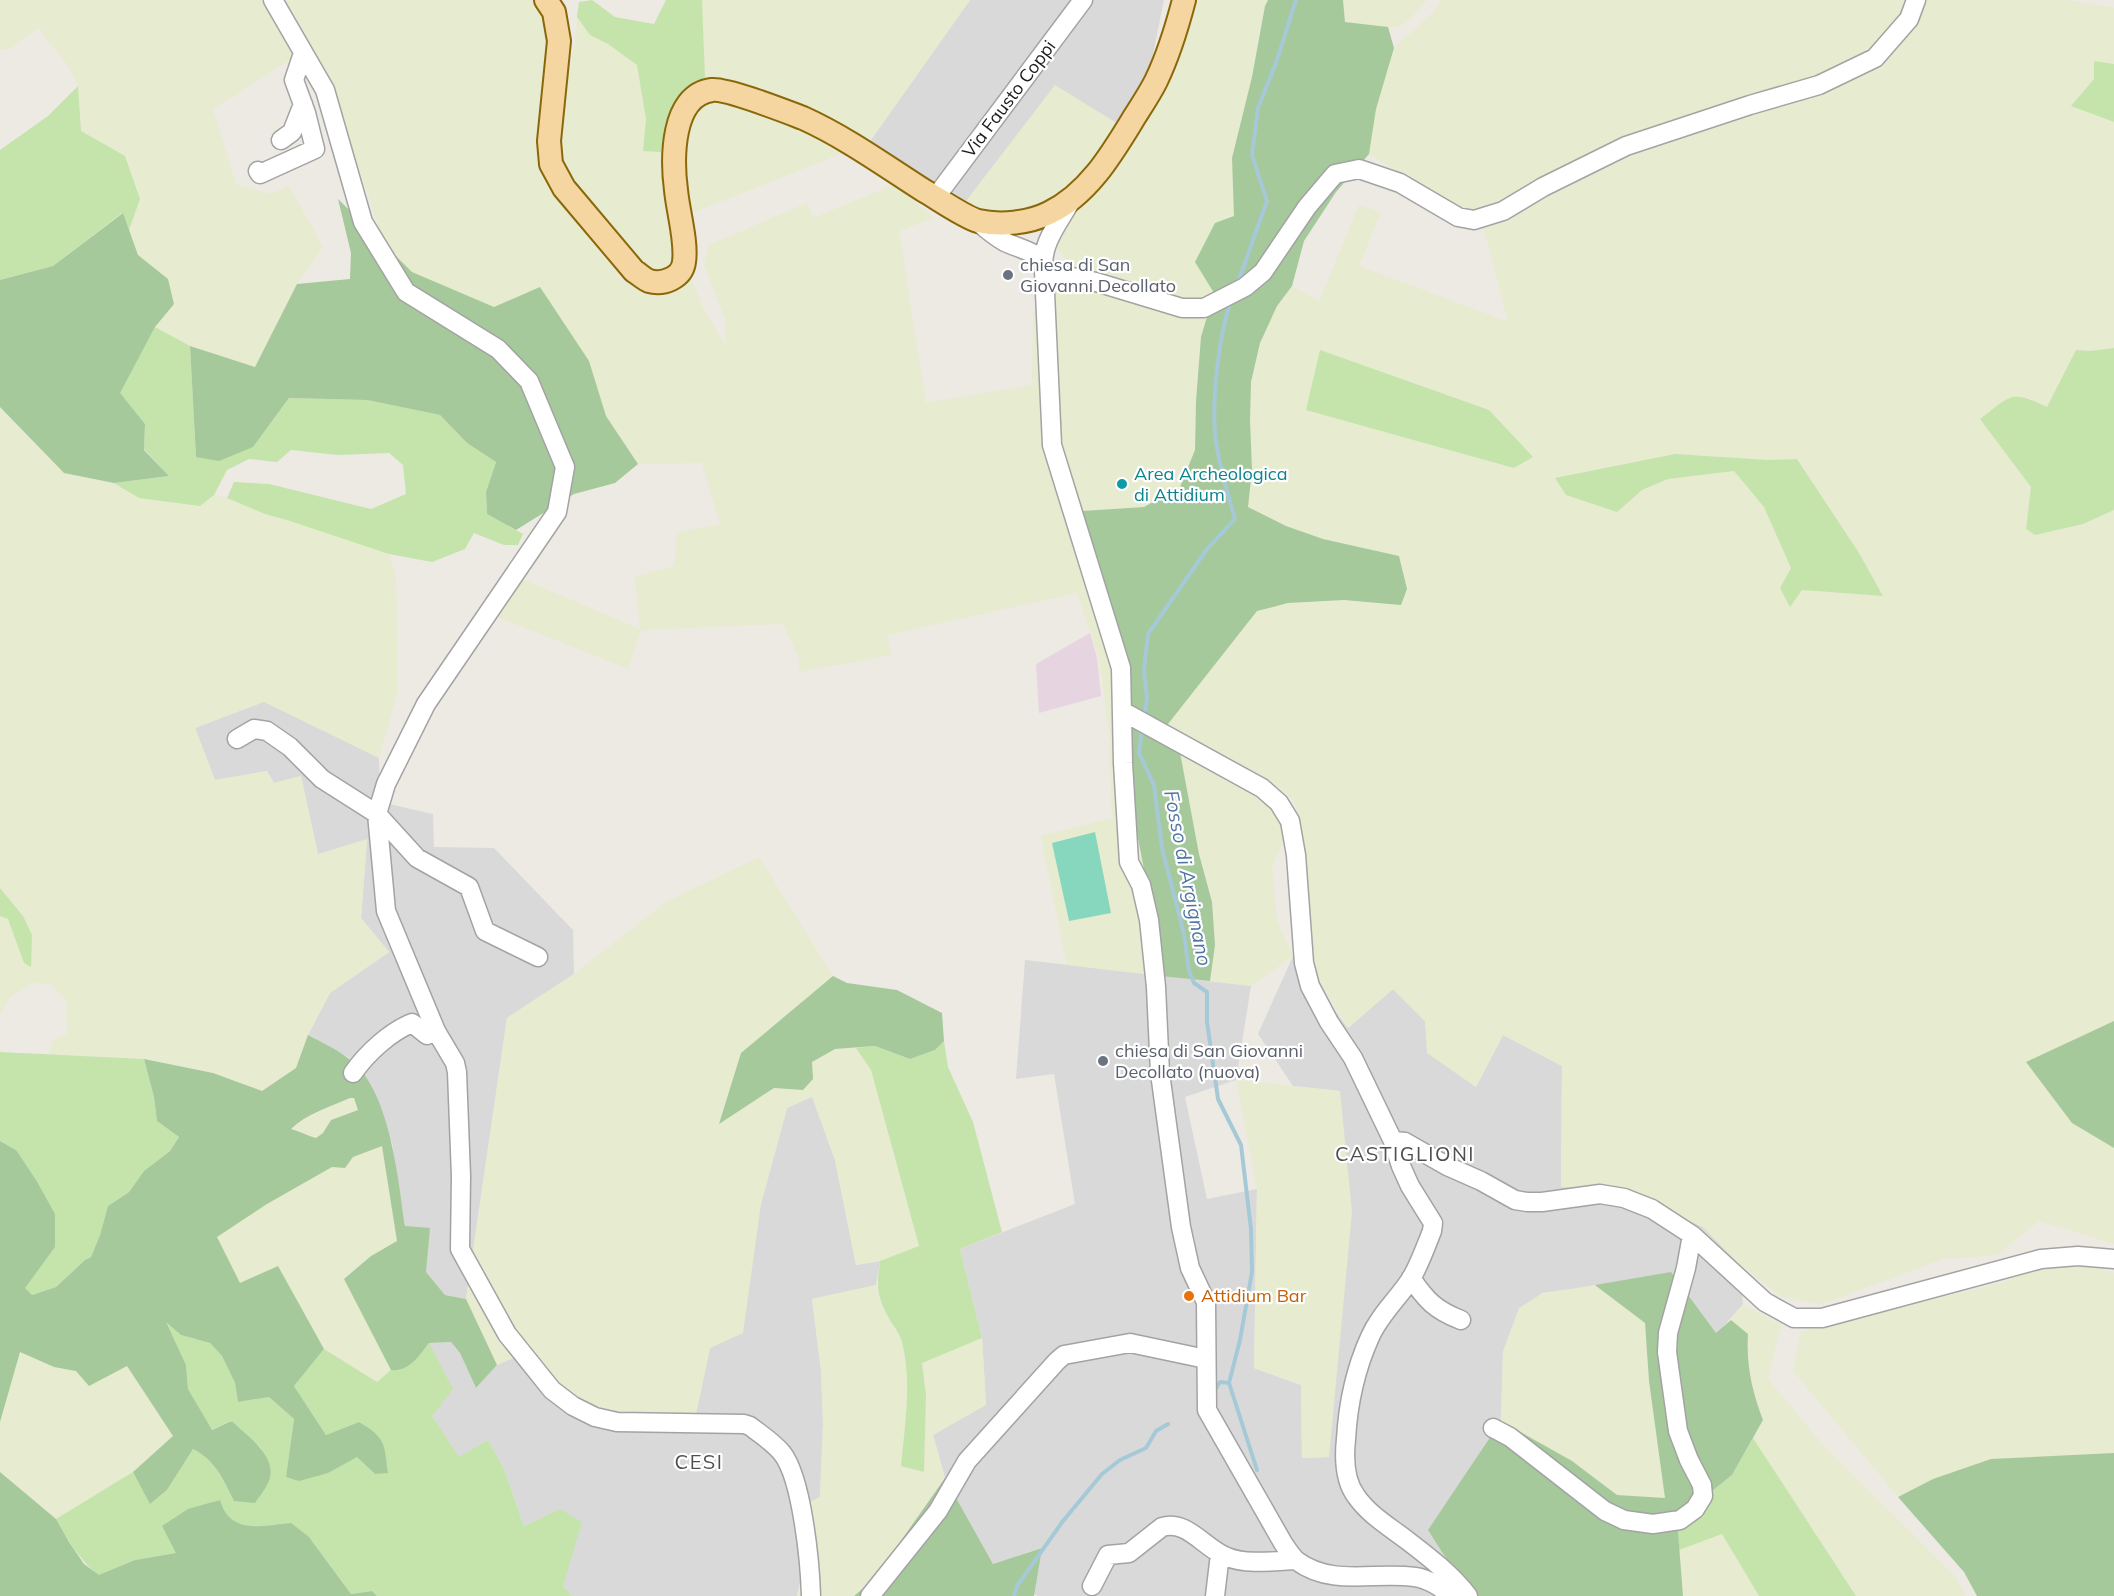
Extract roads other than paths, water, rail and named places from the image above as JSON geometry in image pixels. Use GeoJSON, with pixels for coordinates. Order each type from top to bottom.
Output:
{"type":"FeatureCollection","features":[{"type":"Feature","properties":{"kind":"main road"},"geometry":{"type":"LineString","coordinates":[[546,0],[554,12],[559,41],[549,131],[551,164],[564,188],[634,271],[648,281],[665,282],[676,276],[684,265],[675,187],[676,134],[683,111],[694,98],[713,90],[730,93],[803,118],[861,150],[977,221],[1003,224],[1030,220],[1049,213],[1072,198],[1094,177],[1120,141],[1156,81],[1184,0]]}},
{"type":"Feature","properties":{"kind":"street"},"geometry":{"type":"LineString","coordinates":[[273,0],[325,90],[363,222],[406,292],[498,349],[529,381],[566,467],[557,512],[426,704],[386,784],[377,814],[386,910],[436,1031],[455,1063],[457,1071],[460,1249],[507,1334],[552,1390],[573,1406],[594,1417],[616,1422],[744,1424],[750,1426],[781,1452],[792,1470],[801,1513],[810,1564],[811,1596]]}},
{"type":"Feature","properties":{"kind":"street","name":"Via Fausto Coppi"},"geometry":{"type":"LineString","coordinates":[[936,198],[1083,0]]}},
{"type":"Feature","properties":{"kind":"street"},"geometry":{"type":"LineString","coordinates":[[977,221],[991,234],[1007,243],[1096,282],[1182,308],[1204,308],[1245,287],[1263,272],[1307,207],[1335,174],[1359,170],[1400,183],[1458,217],[1474,220],[1503,211],[1543,187],[1626,146],[1749,105],[1819,85],[1875,58],[1909,19],[1916,0]]}},
{"type":"Feature","properties":{"kind":"street"},"geometry":{"type":"LineString","coordinates":[[258,171],[260,174],[315,149],[294,80],[303,53]]}},
{"type":"Feature","properties":{"kind":"street"},"geometry":{"type":"LineString","coordinates":[[281,140],[292,132],[303,104]]}},
{"type":"Feature","properties":{"kind":"street"},"geometry":{"type":"LineString","coordinates":[[1041,257],[1072,198]]}},
{"type":"Feature","properties":{"kind":"street"},"geometry":{"type":"LineString","coordinates":[[1030,220],[1027,231],[1041,257],[1052,445],[1121,668],[1126,713],[1123,763],[1129,862],[1141,885],[1149,920],[1156,987],[1160,1073],[1170,1157],[1190,1268],[1206,1302],[1207,1410],[1283,1543],[1296,1560],[1315,1571],[1333,1577],[1416,1577],[1434,1583],[1452,1596]]}},
{"type":"Feature","properties":{"kind":"street"},"geometry":{"type":"LineString","coordinates":[[1126,713],[1262,788],[1279,803],[1290,821],[1296,855],[1304,963],[1310,986],[1324,1014],[1353,1058],[1393,1141],[1410,1186],[1432,1223],[1432,1231],[1411,1278],[1381,1317],[1370,1336],[1355,1377],[1347,1418],[1344,1458],[1347,1474],[1356,1496],[1378,1519],[1460,1585],[1468,1596]]}},
{"type":"Feature","properties":{"kind":"street"},"geometry":{"type":"LineString","coordinates":[[237,739],[254,729],[267,730],[290,747],[322,779],[377,814],[417,858],[469,887],[485,931],[538,957]]}},
{"type":"Feature","properties":{"kind":"street"},"geometry":{"type":"LineString","coordinates":[[353,1073],[393,1034],[404,1027],[412,1023],[427,1035],[436,1031]]}},
{"type":"Feature","properties":{"kind":"street"},"geometry":{"type":"LineString","coordinates":[[1393,1141],[1405,1142],[1515,1200],[1542,1202],[1600,1194],[1624,1198],[1652,1209],[1692,1235],[1765,1302],[1794,1318],[1822,1318],[2041,1259],[2078,1256],[2114,1259]]}},
{"type":"Feature","properties":{"kind":"street"},"geometry":{"type":"LineString","coordinates":[[1493,1428],[1510,1437],[1605,1511],[1624,1520],[1653,1524],[1671,1522],[1680,1520],[1695,1509],[1703,1496],[1702,1485],[1678,1431],[1667,1352],[1668,1333],[1686,1268],[1692,1235]]}},
{"type":"Feature","properties":{"kind":"street"},"geometry":{"type":"LineString","coordinates":[[1411,1278],[1427,1300],[1445,1314],[1461,1320]]}},
{"type":"Feature","properties":{"kind":"street"},"geometry":{"type":"LineString","coordinates":[[870,1596],[943,1505],[967,1461],[1064,1355],[1130,1343],[1206,1359]]}},
{"type":"Feature","properties":{"kind":"street"},"geometry":{"type":"LineString","coordinates":[[1092,1586],[1108,1555],[1129,1553],[1162,1527],[1168,1525],[1182,1528],[1220,1554],[1240,1561],[1296,1560]]}},
{"type":"Feature","properties":{"kind":"street"},"geometry":{"type":"LineString","coordinates":[[1215,1596],[1220,1554]]}},
{"type":"Feature","properties":{"kind":"waterway","name":"Fosso di Argignano"},"geometry":{"type":"LineString","coordinates":[[1237,285],[1267,201],[1252,155],[1258,108],[1277,60],[1296,0]]}},
{"type":"Feature","properties":{"kind":"waterway","name":"Fosso di Argignano"},"geometry":{"type":"LineString","coordinates":[[1144,718],[1147,699],[1144,670],[1148,634],[1207,549],[1235,519],[1218,454],[1214,418],[1220,348],[1231,300]]}},
{"type":"Feature","properties":{"kind":"waterway","name":"Fosso di Argignano"},"geometry":{"type":"LineString","coordinates":[[1142,728],[1139,753],[1154,785],[1162,848],[1184,934],[1189,971],[1194,983],[1207,992],[1207,1022],[1218,1099],[1241,1145],[1251,1229],[1252,1272],[1240,1340],[1229,1383],[1257,1470]]}},
{"type":"Feature","properties":{"kind":"waterway"},"geometry":{"type":"LineString","coordinates":[[1215,1390],[1220,1382],[1229,1383]]}},
{"type":"Feature","properties":{"kind":"waterway"},"geometry":{"type":"LineString","coordinates":[[1014,1596],[1017,1586],[1063,1521],[1102,1474],[1120,1460],[1146,1448],[1156,1431],[1168,1424]]}},
{"type":"Feature","properties":{"kind":"place","name":"chiesa di San Giovanni Decollato"},"geometry":{"type":"Point","coordinates":[1008,275]}},
{"type":"Feature","properties":{"kind":"place","name":"Area Archeologica di Attidium"},"geometry":{"type":"Point","coordinates":[1122,484]}},
{"type":"Feature","properties":{"kind":"place","name":"chiesa di San Giovanni Decollato (nuova)"},"geometry":{"type":"Point","coordinates":[1103,1061]}},
{"type":"Feature","properties":{"kind":"place","name":"Attidium Bar"},"geometry":{"type":"Point","coordinates":[1189,1296]}},
{"type":"Feature","properties":{"kind":"district","name":"CASTIGLIONI"},"geometry":{"type":"Point","coordinates":[1405,1154]}},
{"type":"Feature","properties":{"kind":"district","name":"CESI"},"geometry":{"type":"Point","coordinates":[699,1462]}}]}
